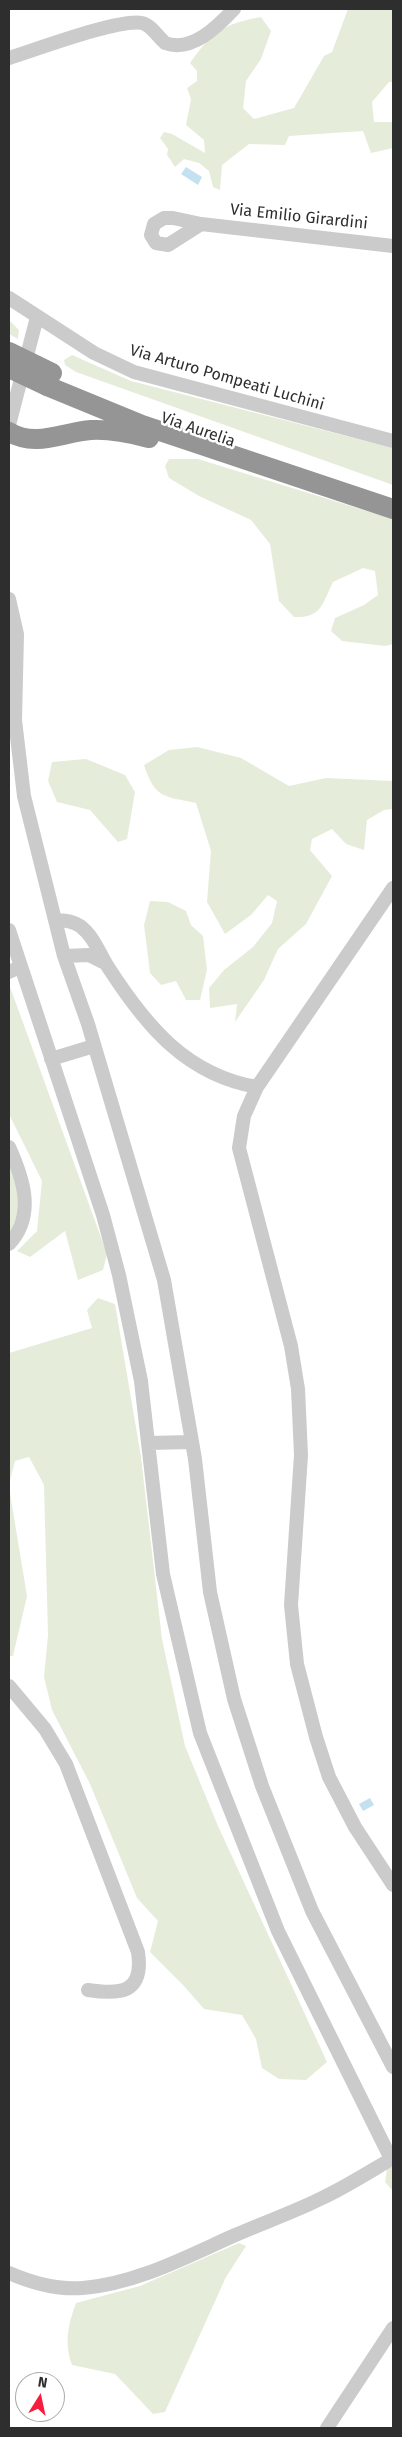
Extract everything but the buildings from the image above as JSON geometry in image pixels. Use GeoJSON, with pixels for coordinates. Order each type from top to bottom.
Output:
{"type":"FeatureCollection","features":[{"type":"Feature","properties":{"kind":"highway","name":"Via Aurelia"},"geometry":{"type":"LineString","coordinates":[[9,352],[49,380],[142,425],[393,509]]}},
{"type":"Feature","properties":{"kind":"highway","name":"Via Aurelia"},"geometry":{"type":"LineString","coordinates":[[9,368],[104,397],[393,494]]}},
{"type":"Feature","properties":{"kind":"highway"},"geometry":{"type":"LineString","coordinates":[[9,432],[21,438],[34,439],[90,430],[133,434],[255,469],[335,489]]}},
{"type":"Feature","properties":{"kind":"street"},"geometry":{"type":"LineString","coordinates":[[9,58],[94,31],[135,23],[147,25],[165,43],[183,44],[198,39],[214,30],[234,9]]}},
{"type":"Feature","properties":{"kind":"street","name":"Via Emilio Girardini"},"geometry":{"type":"LineString","coordinates":[[201,224],[393,246]]}},
{"type":"Feature","properties":{"kind":"street","name":"Via Arturo Pompeati Luchini"},"geometry":{"type":"LineString","coordinates":[[9,298],[105,360],[134,372],[393,441]]}},
{"type":"Feature","properties":{"kind":"street"},"geometry":{"type":"LineString","coordinates":[[9,425],[37,317]]}},
{"type":"Feature","properties":{"kind":"street"},"geometry":{"type":"LineString","coordinates":[[9,599],[18,634],[14,703],[19,771],[34,844],[64,956],[94,1046],[164,1280],[192,1442],[210,1592],[224,1659],[240,1718],[262,1786],[312,1911],[393,2067]]}},
{"type":"Feature","properties":{"kind":"street"},"geometry":{"type":"LineString","coordinates":[[393,888],[257,1087],[244,1116],[239,1148],[291,1346],[298,1389],[301,1461],[291,1605],[297,1664],[316,1737],[329,1777],[355,1827],[393,1885]]}},
{"type":"Feature","properties":{"kind":"street"},"geometry":{"type":"LineString","coordinates":[[55,920],[70,922],[81,927],[92,939],[105,963],[138,1009],[176,1050],[217,1076],[257,1087]]}},
{"type":"Feature","properties":{"kind":"street"},"geometry":{"type":"LineString","coordinates":[[9,930],[14,970],[51,1059],[116,1262],[140,1381],[163,1574],[193,1709],[206,1751],[278,1932],[392,2159],[301,2208],[178,2260],[118,2282],[85,2288],[61,2288],[37,2283],[9,2273]]}},
{"type":"Feature","properties":{"kind":"street"},"geometry":{"type":"LineString","coordinates":[[64,956],[89,955],[105,963]]}},
{"type":"Feature","properties":{"kind":"street"},"geometry":{"type":"LineString","coordinates":[[51,1059],[94,1046]]}},
{"type":"Feature","properties":{"kind":"street"},"geometry":{"type":"LineString","coordinates":[[9,1146],[21,1177],[25,1200],[21,1224],[9,1244]]}},
{"type":"Feature","properties":{"kind":"street"},"geometry":{"type":"LineString","coordinates":[[148,1443],[192,1442]]}},
{"type":"Feature","properties":{"kind":"street"},"geometry":{"type":"LineString","coordinates":[[9,1686],[45,1730],[66,1764],[138,1952],[138,1972],[130,1986],[122,1991],[111,1994],[88,1990]]}},
{"type":"Feature","properties":{"kind":"street"},"geometry":{"type":"LineString","coordinates":[[327,2428],[393,2328]]}},
{"type":"Feature","properties":{"kind":"green space"},"geometry":{"type":"Polygon","coordinates":[[[348,9],[393,9],[393,82],[389,82],[372,102],[374,122],[393,122],[393,148],[371,153],[363,131],[289,136],[285,145],[249,144],[222,165],[220,190],[213,187],[209,171],[199,163],[184,159],[175,167],[167,155],[168,149],[160,138],[164,132],[172,134],[205,153],[204,140],[186,125],[191,99],[187,88],[197,81],[197,71],[190,63],[212,37],[228,26],[261,17],[271,31],[261,59],[246,81],[243,108],[254,119],[294,108],[324,56],[332,52],[348,9]]]}},
{"type":"Feature","properties":{"kind":"green space"},"geometry":{"type":"Polygon","coordinates":[[[9,320],[19,330],[18,339],[9,334],[9,320]]]}},
{"type":"Feature","properties":{"kind":"green space"},"geometry":{"type":"Polygon","coordinates":[[[72,355],[131,381],[393,448],[393,485],[76,372],[65,365],[64,360],[72,355]]]}},
{"type":"Feature","properties":{"kind":"green space"},"geometry":{"type":"Polygon","coordinates":[[[169,459],[198,459],[393,519],[393,644],[385,646],[342,641],[331,631],[335,618],[364,605],[378,595],[375,571],[363,568],[333,582],[323,603],[316,612],[303,617],[294,617],[279,601],[270,544],[251,520],[199,496],[169,478],[165,466],[169,459]]]}},
{"type":"Feature","properties":{"kind":"green space"},"geometry":{"type":"Polygon","coordinates":[[[197,747],[241,758],[289,786],[326,778],[393,781],[393,809],[384,810],[367,820],[364,850],[346,844],[332,829],[312,839],[310,850],[332,876],[306,924],[278,949],[264,980],[235,1022],[237,1004],[210,1008],[209,988],[224,970],[253,947],[272,923],[277,901],[268,895],[251,915],[225,934],[207,902],[211,851],[196,803],[162,794],[152,784],[144,765],[169,750],[197,747]]]}},
{"type":"Feature","properties":{"kind":"green space"},"geometry":{"type":"Polygon","coordinates":[[[86,759],[125,775],[135,792],[127,839],[118,842],[90,810],[57,802],[48,781],[52,762],[86,759]]]}},
{"type":"Feature","properties":{"kind":"green space"},"geometry":{"type":"Polygon","coordinates":[[[150,901],[168,902],[186,911],[191,925],[203,936],[207,970],[200,1000],[186,1000],[176,981],[161,985],[150,973],[144,925],[150,901]]]}},
{"type":"Feature","properties":{"kind":"green space"},"geometry":{"type":"Polygon","coordinates":[[[9,984],[107,1254],[103,1270],[78,1280],[65,1231],[30,1257],[17,1251],[37,1231],[42,1181],[9,1114],[9,984]]]}},
{"type":"Feature","properties":{"kind":"green space"},"geometry":{"type":"Polygon","coordinates":[[[9,1159],[16,1177],[19,1211],[9,1235],[9,1159]]]}},
{"type":"Feature","properties":{"kind":"green space"},"geometry":{"type":"Polygon","coordinates":[[[98,1298],[115,1304],[141,1457],[162,1639],[185,1746],[218,1826],[327,2062],[306,2080],[279,2079],[262,2068],[256,2039],[242,2015],[204,2009],[150,1952],[158,1921],[137,1898],[90,1784],[52,1710],[44,1677],[48,1635],[44,1485],[29,1457],[15,1461],[9,1484],[9,1353],[92,1328],[87,1310],[98,1298]]]}},
{"type":"Feature","properties":{"kind":"green space"},"geometry":{"type":"Polygon","coordinates":[[[9,1487],[27,1596],[13,1656],[9,1656],[9,1487]]]}},
{"type":"Feature","properties":{"kind":"green space"},"geometry":{"type":"Polygon","coordinates":[[[393,2166],[393,2191],[385,2182],[387,2169],[393,2166]]]}},
{"type":"Feature","properties":{"kind":"green space"},"geometry":{"type":"Polygon","coordinates":[[[239,2243],[246,2246],[226,2277],[165,2412],[153,2414],[115,2374],[72,2365],[68,2349],[68,2334],[76,2303],[140,2286],[239,2243]]]}},
{"type":"Feature","properties":{"kind":"water"},"geometry":{"type":"Polygon","coordinates":[[[186,167],[202,177],[198,185],[181,174],[186,167]]]}},
{"type":"Feature","properties":{"kind":"water"},"geometry":{"type":"Polygon","coordinates":[[[370,1798],[374,1805],[363,1811],[359,1804],[370,1798]]]}}]}
